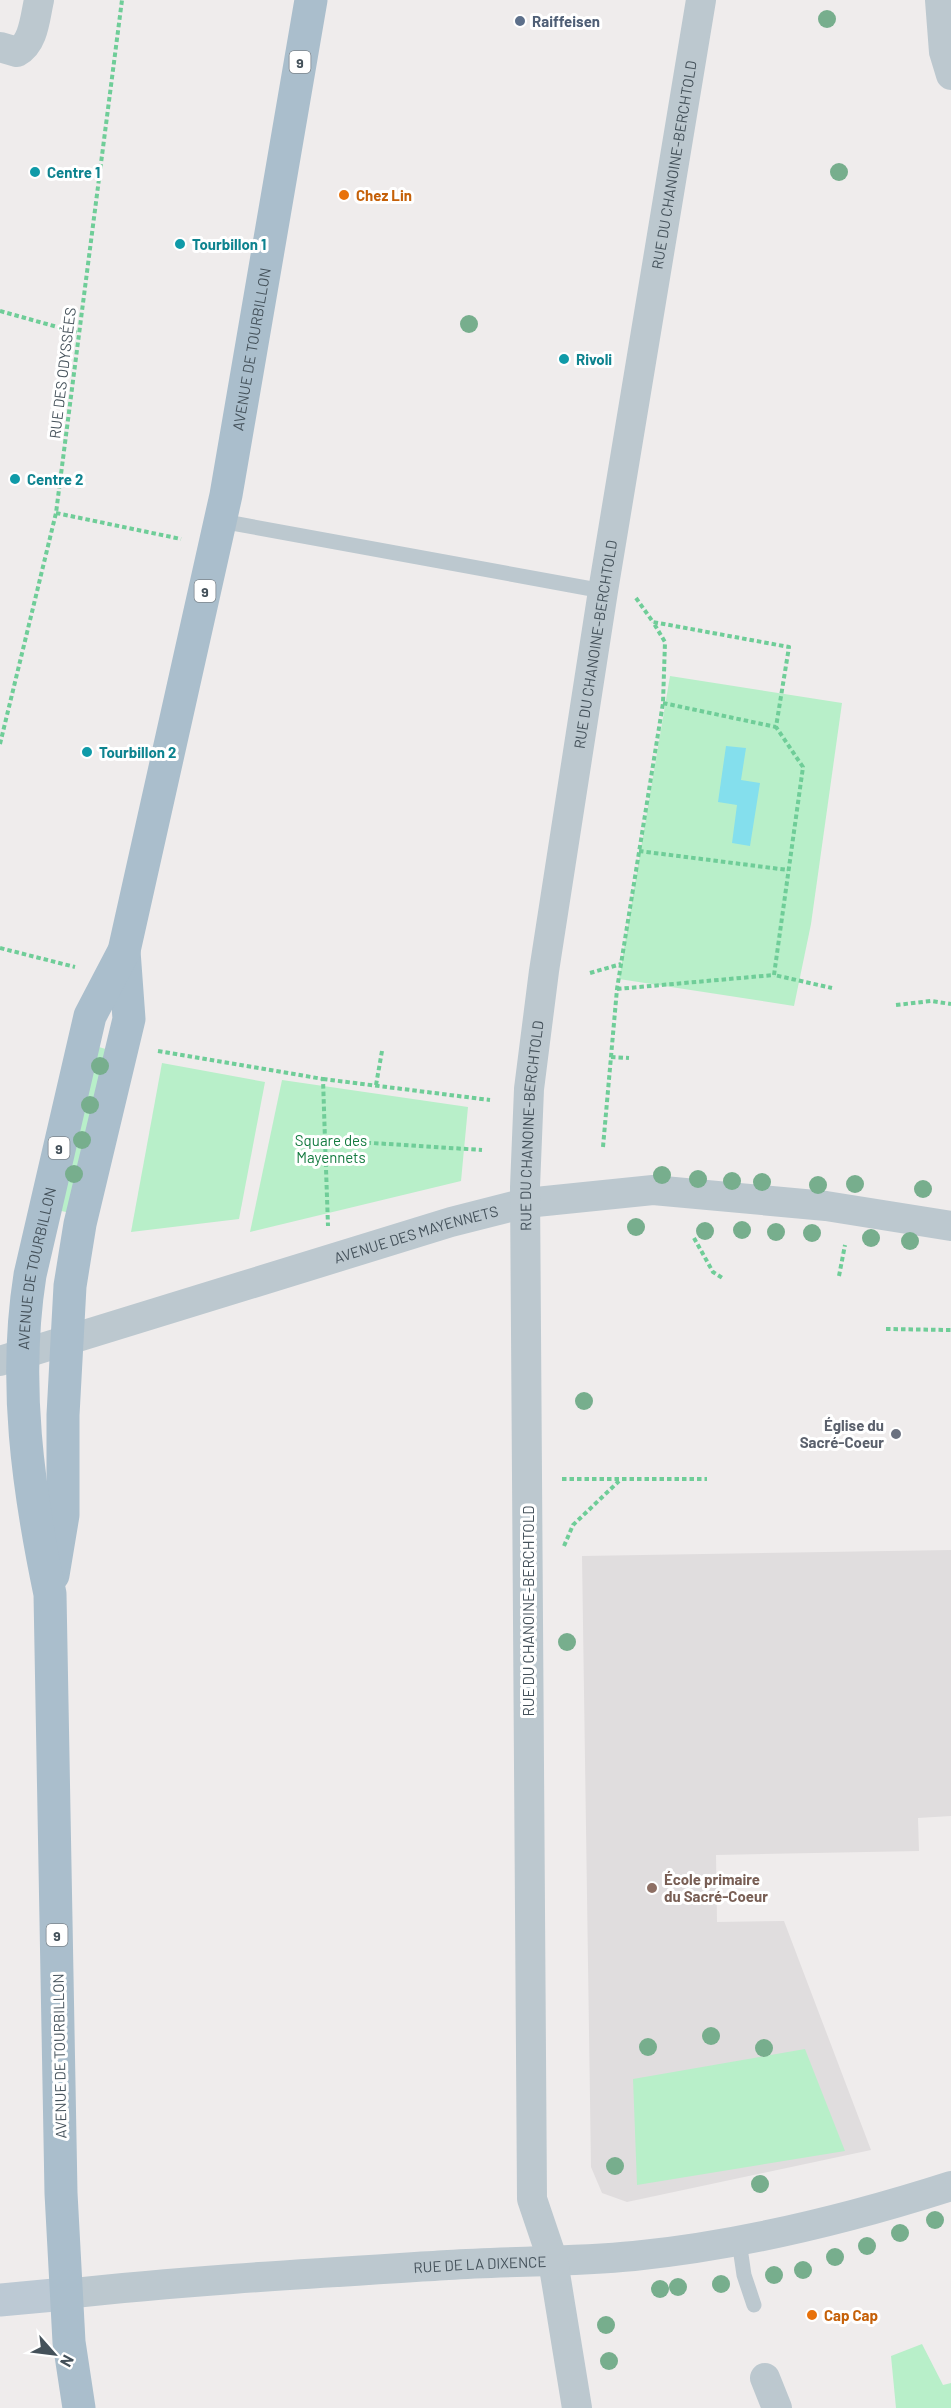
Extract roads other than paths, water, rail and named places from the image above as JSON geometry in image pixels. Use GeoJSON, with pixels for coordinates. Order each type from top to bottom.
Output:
{"type":"FeatureCollection","features":[{"type":"Feature","properties":{"kind":"main road","name":"AVENUE DE TOURBILLON"},"geometry":{"type":"LineString","coordinates":[[79,2408],[65,2294],[50,1594],[36,1523],[11,1357],[23,1316],[30,1275],[90,1016],[124,951],[221,521],[311,0]]}},
{"type":"Feature","properties":{"kind":"main road","name":"AVENUE DE TOURBILLON"},"geometry":{"type":"LineString","coordinates":[[50,1594],[63,1515],[66,1340],[70,1286],[80,1224],[129,1019],[124,951]]}},
{"type":"Feature","properties":{"kind":"main road","name":"RUE DE LA DIXENCE"},"geometry":{"type":"LineString","coordinates":[[0,2300],[65,2294]]}},
{"type":"Feature","properties":{"kind":"street"},"geometry":{"type":"LineString","coordinates":[[0,47],[17,52],[23,49],[29,41],[39,0]]}},
{"type":"Feature","properties":{"kind":"street","name":"RUE DU CHANOINE-BERCHTOLD"},"geometry":{"type":"LineString","coordinates":[[577,2408],[553,2260],[532,2199],[525,1187],[529,1089],[544,971],[616,591],[701,0]]}},
{"type":"Feature","properties":{"kind":"street"},"geometry":{"type":"LineString","coordinates":[[940,0],[944,52],[951,75]]}},
{"type":"Feature","properties":{"kind":"street","name":"AVENUE DES MAYENNETS"},"geometry":{"type":"LineString","coordinates":[[11,1357],[451,1222],[526,1203],[653,1190],[826,1206],[951,1226]]}},
{"type":"Feature","properties":{"kind":"street","name":"RUE DE LA DIXENCE"},"geometry":{"type":"LineString","coordinates":[[65,2294],[125,2287],[632,2256],[739,2241],[883,2208],[951,2186]]}},
{"type":"Feature","properties":{"kind":"street"},"geometry":{"type":"LineString","coordinates":[[765,2378],[777,2408]]}},
{"type":"Feature","properties":{"kind":"lane"},"geometry":{"type":"LineString","coordinates":[[221,521],[616,591]]}},
{"type":"Feature","properties":{"kind":"lane"},"geometry":{"type":"LineString","coordinates":[[739,2241],[744,2275],[754,2305]]}},
{"type":"Feature","properties":{"kind":"water"},"geometry":{"type":"Polygon","coordinates":[[[726,746],[746,748],[741,780],[760,783],[750,846],[732,843],[737,805],[718,802],[726,746]]]}},
{"type":"Feature","properties":{"kind":"place","name":"Raiffeisen"},"geometry":{"type":"Point","coordinates":[520,21]}},
{"type":"Feature","properties":{"kind":"place","name":"Centre 1"},"geometry":{"type":"Point","coordinates":[35,172]}},
{"type":"Feature","properties":{"kind":"place","name":"Chez Lin"},"geometry":{"type":"Point","coordinates":[344,195]}},
{"type":"Feature","properties":{"kind":"place","name":"Tourbillon 1"},"geometry":{"type":"Point","coordinates":[180,244]}},
{"type":"Feature","properties":{"kind":"place","name":"Rivoli"},"geometry":{"type":"Point","coordinates":[564,359]}},
{"type":"Feature","properties":{"kind":"place","name":"Centre 2"},"geometry":{"type":"Point","coordinates":[15,479]}},
{"type":"Feature","properties":{"kind":"place","name":"Tourbillon 2"},"geometry":{"type":"Point","coordinates":[87,752]}},
{"type":"Feature","properties":{"kind":"place","name":"Église du Sacré-Coeur"},"geometry":{"type":"Point","coordinates":[896,1434]}},
{"type":"Feature","properties":{"kind":"place","name":"École primaire du Sacré-Coeur"},"geometry":{"type":"Point","coordinates":[652,1888]}},
{"type":"Feature","properties":{"kind":"place","name":"Cap Cap"},"geometry":{"type":"Point","coordinates":[812,2315]}},
{"type":"Feature","properties":{"kind":"park label","name":"Square des Mayennets"},"geometry":{"type":"Point","coordinates":[331,1148]}}]}
